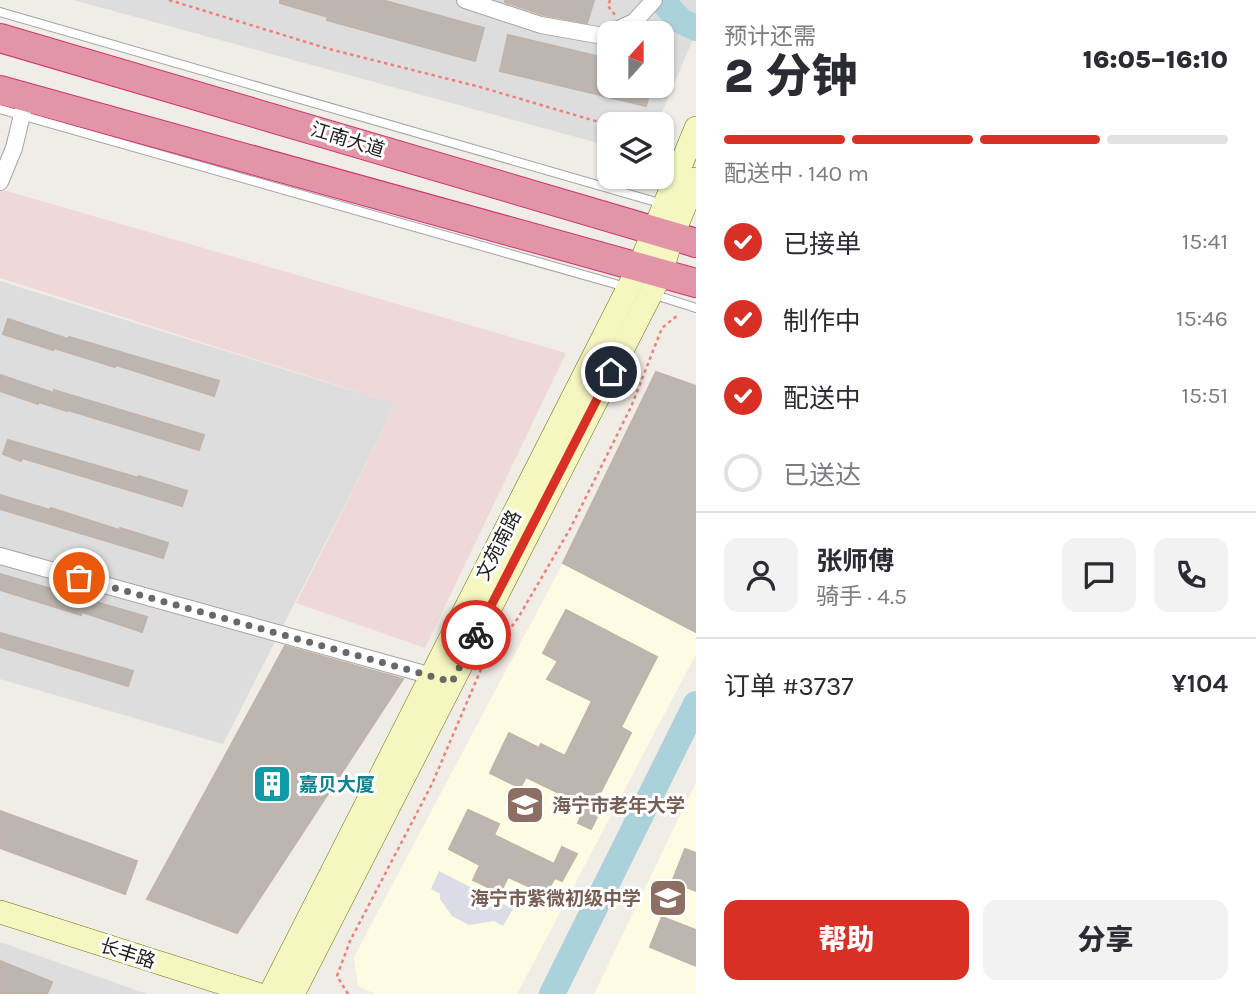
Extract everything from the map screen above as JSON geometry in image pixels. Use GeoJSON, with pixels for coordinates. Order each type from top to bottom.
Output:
{"type":"FeatureCollection","features":[{"type":"Feature","properties":{"kind":"highway","name":"江南大道"},"geometry":{"type":"LineString","coordinates":[[0,38],[674,237]]}},
{"type":"Feature","properties":{"kind":"highway"},"geometry":{"type":"LineString","coordinates":[[16,101],[645,281],[696,284]]}},
{"type":"Feature","properties":{"kind":"main road","name":"文苑南路"},"geometry":{"type":"LineString","coordinates":[[270,994],[442,679],[645,281],[674,237],[696,128]]}},
{"type":"Feature","properties":{"kind":"main road","name":"文苑南路"},"geometry":{"type":"LineString","coordinates":[[681,209],[696,179]]}},
{"type":"Feature","properties":{"kind":"main road","name":"文苑南路"},"geometry":{"type":"LineString","coordinates":[[293,994],[442,679]]}},
{"type":"Feature","properties":{"kind":"main road","name":"长丰路"},"geometry":{"type":"LineString","coordinates":[[0,912],[257,994]]}},
{"type":"Feature","properties":{"kind":"street"},"geometry":{"type":"LineString","coordinates":[[465,0],[541,24],[603,36],[637,19],[654,0]]}},
{"type":"Feature","properties":{"kind":"street"},"geometry":{"type":"LineString","coordinates":[[0,182],[15,148],[16,101]]}},
{"type":"Feature","properties":{"kind":"street"},"geometry":{"type":"LineString","coordinates":[[0,556],[442,679]]}},
{"type":"Feature","properties":{"kind":"lane"},"geometry":{"type":"LineString","coordinates":[[0,12],[681,209]]}},
{"type":"Feature","properties":{"kind":"lane"},"geometry":{"type":"LineString","coordinates":[[0,109],[16,101]]}},
{"type":"Feature","properties":{"kind":"lane"},"geometry":{"type":"LineString","coordinates":[[645,281],[696,308]]}},
{"type":"Feature","properties":{"kind":"path"},"geometry":{"type":"LineString","coordinates":[[169,0],[329,49],[480,87],[597,121]]}},
{"type":"Feature","properties":{"kind":"path"},"geometry":{"type":"LineString","coordinates":[[348,994],[337,976],[350,942],[432,784],[482,667],[518,618],[570,529],[631,407],[662,328],[679,314]]}},
{"type":"Feature","properties":{"kind":"shaded area"},"geometry":{"type":"Polygon","coordinates":[[[73,0],[696,0],[696,32],[674,84],[674,21],[597,21],[597,98],[668,98],[662,112],[597,112],[597,143],[73,0]]]}},
{"type":"Feature","properties":{"kind":"shaded area"},"geometry":{"type":"Polygon","coordinates":[[[0,189],[566,353],[425,648],[296,603],[396,404],[0,278],[0,189]]]}},
{"type":"Feature","properties":{"kind":"shaded area"},"geometry":{"type":"Polygon","coordinates":[[[0,281],[396,404],[223,744],[0,679],[0,281]]]}},
{"type":"Feature","properties":{"kind":"shaded area","name":"海宁市老年大学"},"geometry":{"type":"Polygon","coordinates":[[[563,563],[696,632],[696,654],[517,994],[375,994],[358,986],[354,957],[563,563]]]}},
{"type":"Feature","properties":{"kind":"shaded area","name":"海宁市紫微初级中学"},"geometry":{"type":"Polygon","coordinates":[[[696,783],[696,994],[594,994],[686,803],[696,783]]]}},
{"type":"Feature","properties":{"kind":"shaded area"},"geometry":{"type":"Polygon","coordinates":[[[439,871],[513,909],[503,926],[494,921],[469,925],[452,916],[440,899],[440,894],[431,889],[439,871]]]}},
{"type":"Feature","properties":{"kind":"shaded area"},"geometry":{"type":"Polygon","coordinates":[[[0,942],[147,994],[0,994],[0,942]]]}},
{"type":"Feature","properties":{"kind":"building"},"geometry":{"type":"Polygon","coordinates":[[[280,0],[382,0],[484,28],[475,61],[327,20],[328,17],[280,3],[280,0]]]}},
{"type":"Feature","properties":{"kind":"building"},"geometry":{"type":"Polygon","coordinates":[[[505,0],[594,0],[587,23],[544,15],[505,0]]]}},
{"type":"Feature","properties":{"kind":"building"},"geometry":{"type":"Polygon","coordinates":[[[508,35],[597,56],[597,94],[500,71],[508,35]]]}},
{"type":"Feature","properties":{"kind":"building"},"geometry":{"type":"Polygon","coordinates":[[[613,98],[648,98],[646,106],[613,98]]]}},
{"type":"Feature","properties":{"kind":"building"},"geometry":{"type":"Polygon","coordinates":[[[8,319],[68,339],[69,337],[219,381],[214,396],[116,365],[115,367],[54,348],[53,350],[3,334],[8,319]]]}},
{"type":"Feature","properties":{"kind":"building"},"geometry":{"type":"Polygon","coordinates":[[[656,372],[696,386],[696,632],[563,563],[656,372]]]}},
{"type":"Feature","properties":{"kind":"building"},"geometry":{"type":"Polygon","coordinates":[[[0,375],[204,435],[199,450],[0,391],[0,375]]]}},
{"type":"Feature","properties":{"kind":"building"},"geometry":{"type":"Polygon","coordinates":[[[8,440],[187,491],[182,506],[22,458],[21,461],[3,454],[8,440]]]}},
{"type":"Feature","properties":{"kind":"building"},"geometry":{"type":"Polygon","coordinates":[[[0,495],[168,543],[163,558],[0,509],[0,495]]]}},
{"type":"Feature","properties":{"kind":"building"},"geometry":{"type":"Polygon","coordinates":[[[0,574],[147,617],[142,632],[82,612],[81,615],[0,590],[0,574]]]}},
{"type":"Feature","properties":{"kind":"building"},"geometry":{"type":"Polygon","coordinates":[[[566,610],[657,657],[621,727],[631,733],[597,799],[604,803],[591,829],[578,823],[586,806],[526,777],[520,788],[490,773],[509,733],[539,748],[541,744],[565,756],[592,701],[547,679],[558,661],[543,653],[566,610]]]}},
{"type":"Feature","properties":{"kind":"building"},"geometry":{"type":"Polygon","coordinates":[[[0,633],[133,671],[128,686],[0,647],[0,633]]]}},
{"type":"Feature","properties":{"kind":"building","name":"嘉贝大厦"},"geometry":{"type":"Polygon","coordinates":[[[285,646],[403,679],[237,933],[147,899],[285,646]]]}},
{"type":"Feature","properties":{"kind":"building"},"geometry":{"type":"Polygon","coordinates":[[[468,810],[499,824],[494,835],[554,864],[562,847],[577,854],[562,881],[555,878],[545,894],[508,877],[500,893],[473,880],[480,865],[449,849],[468,810]]]}},
{"type":"Feature","properties":{"kind":"building"},"geometry":{"type":"Polygon","coordinates":[[[0,811],[137,861],[125,894],[0,848],[0,811]]]}},
{"type":"Feature","properties":{"kind":"building"},"geometry":{"type":"Polygon","coordinates":[[[685,849],[696,853],[696,891],[672,882],[685,849]]]}},
{"type":"Feature","properties":{"kind":"building"},"geometry":{"type":"Polygon","coordinates":[[[662,917],[696,930],[696,966],[650,947],[662,917]]]}},
{"type":"Feature","properties":{"kind":"building"},"geometry":{"type":"Polygon","coordinates":[[[0,961],[52,982],[47,994],[0,994],[0,961]]]}},
{"type":"Feature","properties":{"kind":"waterway"},"geometry":{"type":"LineString","coordinates":[[661,0],[681,21],[696,28]]}},
{"type":"Feature","properties":{"kind":"waterway"},"geometry":{"type":"LineString","coordinates":[[552,994],[696,704]]}},
{"type":"Feature","properties":{"kind":"way so far"},"geometry":{"type":"LineString","coordinates":[[79,578],[452,682],[476,635]]}},
{"type":"Feature","properties":{"kind":"place","name":"嘉贝大厦"},"geometry":{"type":"Point","coordinates":[272,784]}},
{"type":"Feature","properties":{"kind":"place","name":"海宁市老年大学"},"geometry":{"type":"Point","coordinates":[525,805]}},
{"type":"Feature","properties":{"kind":"place","name":"海宁市紫微初级中学"},"geometry":{"type":"Point","coordinates":[668,898]}},
{"type":"Feature","properties":{"kind":"route"},"geometry":{"type":"LineString","coordinates":[[476,635],[611,372]]}}]}
